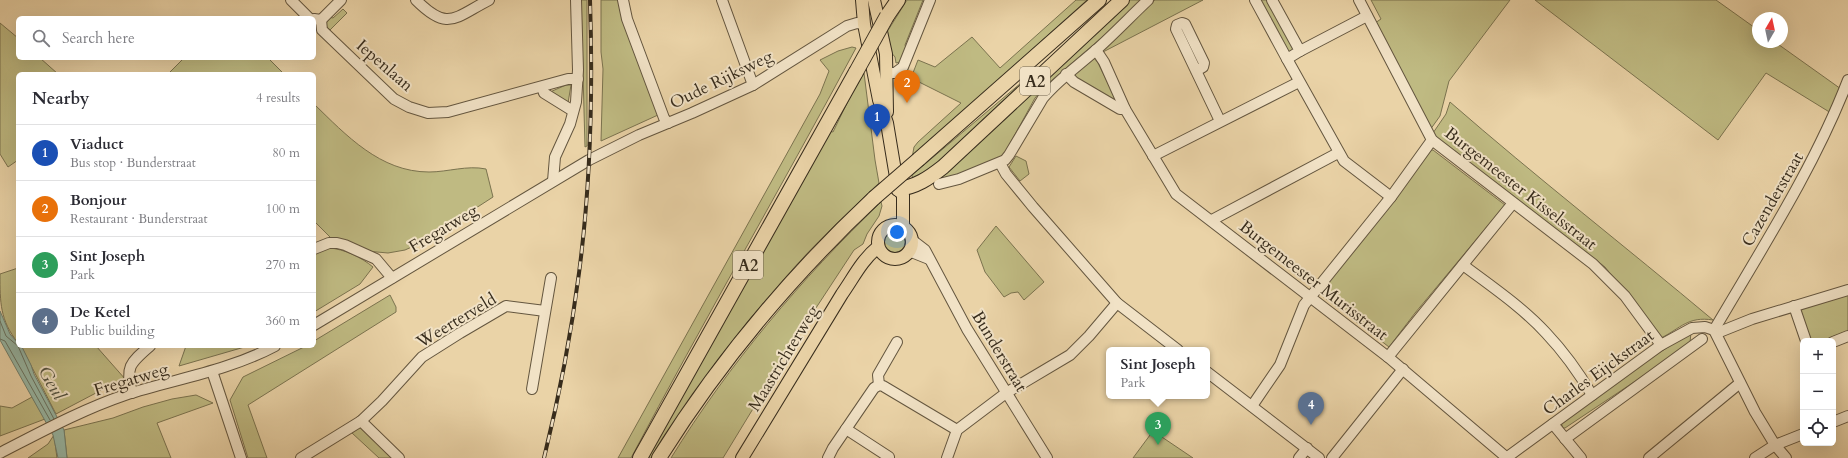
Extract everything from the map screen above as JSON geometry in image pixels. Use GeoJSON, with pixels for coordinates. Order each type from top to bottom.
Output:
{"type":"FeatureCollection","features":[{"type":"Feature","properties":{"kind":"highway","name":"A2"},"geometry":{"type":"LineString","coordinates":[[640,458],[856,72],[898,0]]}},
{"type":"Feature","properties":{"kind":"highway","name":"A2"},"geometry":{"type":"LineString","coordinates":[[659,458],[712,378],[759,319],[811,261],[874,198],[1099,0]]}},
{"type":"Feature","properties":{"kind":"highway","name":"A2"},"geometry":{"type":"LineString","coordinates":[[898,189],[907,188],[920,183],[943,167],[1122,0]]}},
{"type":"Feature","properties":{"kind":"main road"},"geometry":{"type":"LineString","coordinates":[[862,0],[864,24],[879,100],[887,123]]}},
{"type":"Feature","properties":{"kind":"main road"},"geometry":{"type":"LineString","coordinates":[[874,0],[885,48],[887,123],[898,189],[903,195],[903,227]]}},
{"type":"Feature","properties":{"kind":"main road"},"geometry":{"type":"LineString","coordinates":[[864,24],[871,26],[874,30],[880,62],[886,73]]}},
{"type":"Feature","properties":{"kind":"main road"},"geometry":{"type":"LineString","coordinates":[[891,225],[896,209],[895,196],[898,189]]}},
{"type":"Feature","properties":{"kind":"main road"},"geometry":{"type":"LineString","coordinates":[[891,225],[903,227],[909,233],[910,246],[904,256],[897,259],[882,252],[877,240],[879,234],[884,228],[891,225]]}},
{"type":"Feature","properties":{"kind":"main road","name":"Maastrichterweg"},"geometry":{"type":"LineString","coordinates":[[742,458],[842,294],[854,277],[857,269],[882,252]]}},
{"type":"Feature","properties":{"kind":"street"},"geometry":{"type":"LineString","coordinates":[[291,0],[307,16]]}},
{"type":"Feature","properties":{"kind":"street"},"geometry":{"type":"LineString","coordinates":[[317,20],[341,0]]}},
{"type":"Feature","properties":{"kind":"street"},"geometry":{"type":"LineString","coordinates":[[416,0],[429,13],[443,20],[451,19],[489,0]]}},
{"type":"Feature","properties":{"kind":"street"},"geometry":{"type":"LineString","coordinates":[[553,181],[555,157],[570,124],[576,102],[578,79],[576,0]]}},
{"type":"Feature","properties":{"kind":"street"},"geometry":{"type":"LineString","coordinates":[[623,0],[628,19],[664,118],[668,123]]}},
{"type":"Feature","properties":{"kind":"street"},"geometry":{"type":"LineString","coordinates":[[722,0],[753,85]]}},
{"type":"Feature","properties":{"kind":"street"},"geometry":{"type":"LineString","coordinates":[[886,73],[898,72],[903,67],[930,0]]}},
{"type":"Feature","properties":{"kind":"street"},"geometry":{"type":"LineString","coordinates":[[939,184],[959,179],[1000,164],[1010,155],[1043,98],[1066,74],[1096,50],[1148,0]]}},
{"type":"Feature","properties":{"kind":"street"},"geometry":{"type":"LineString","coordinates":[[1255,0],[1338,153],[1344,161],[1391,197]]}},
{"type":"Feature","properties":{"kind":"street"},"geometry":{"type":"LineString","coordinates":[[1272,0],[1300,52]]}},
{"type":"Feature","properties":{"kind":"street","name":"Burgemeester Kisselsstraat"},"geometry":{"type":"LineString","coordinates":[[1359,0],[1432,140],[1593,264],[1612,281],[1625,296],[1661,345]]}},
{"type":"Feature","properties":{"kind":"street"},"geometry":{"type":"LineString","coordinates":[[1287,59],[1367,16]]}},
{"type":"Feature","properties":{"kind":"street","name":"Iepenlaan"},"geometry":{"type":"LineString","coordinates":[[317,20],[322,30],[394,99],[409,107],[428,113],[448,112],[568,79],[578,79]]}},
{"type":"Feature","properties":{"kind":"street","name":"Oude Rijksweg"},"geometry":{"type":"LineString","coordinates":[[589,160],[753,85],[847,26],[857,23],[864,24]]}},
{"type":"Feature","properties":{"kind":"street","name":"Burgemeester Murisstraat"},"geometry":{"type":"LineString","coordinates":[[1096,50],[1104,62],[1125,109],[1176,194],[1212,220],[1388,357],[1506,458]]}},
{"type":"Feature","properties":{"kind":"street"},"geometry":{"type":"LineString","coordinates":[[1196,71],[1220,121]]}},
{"type":"Feature","properties":{"kind":"street"},"geometry":{"type":"LineString","coordinates":[[1066,74],[1074,82],[1120,109],[1125,109]]}},
{"type":"Feature","properties":{"kind":"street","name":"Cazenderstraat"},"geometry":{"type":"LineString","coordinates":[[1716,331],[1813,159],[1835,115],[1848,80]]}},
{"type":"Feature","properties":{"kind":"street"},"geometry":{"type":"LineString","coordinates":[[1153,156],[1299,82]]}},
{"type":"Feature","properties":{"kind":"street"},"geometry":{"type":"LineString","coordinates":[[542,87],[544,93],[573,111]]}},
{"type":"Feature","properties":{"kind":"street"},"geometry":{"type":"LineString","coordinates":[[1252,406],[1280,365],[1304,305],[1391,197],[1432,140]]}},
{"type":"Feature","properties":{"kind":"street"},"geometry":{"type":"LineString","coordinates":[[1212,220],[1338,153]]}},
{"type":"Feature","properties":{"kind":"street","name":"Fregatweg"},"geometry":{"type":"LineString","coordinates":[[316,323],[589,160]]}},
{"type":"Feature","properties":{"kind":"street"},"geometry":{"type":"LineString","coordinates":[[1000,164],[1006,174],[1033,207],[1117,303],[1174,347]]}},
{"type":"Feature","properties":{"kind":"street"},"geometry":{"type":"LineString","coordinates":[[1388,357],[1513,203]]}},
{"type":"Feature","properties":{"kind":"street"},"geometry":{"type":"LineString","coordinates":[[316,248],[329,243],[344,245],[376,259],[392,278]]}},
{"type":"Feature","properties":{"kind":"street","name":"Bunderstraat"},"geometry":{"type":"LineString","coordinates":[[910,246],[929,259],[963,323],[1047,458]]}},
{"type":"Feature","properties":{"kind":"street"},"geometry":{"type":"LineString","coordinates":[[1463,264],[1518,307],[1546,333],[1574,367],[1592,395]]}},
{"type":"Feature","properties":{"kind":"street"},"geometry":{"type":"LineString","coordinates":[[532,390],[551,278]]}},
{"type":"Feature","properties":{"kind":"street"},"geometry":{"type":"LineString","coordinates":[[1786,458],[1775,445],[1755,412],[1716,331],[1848,290]]}},
{"type":"Feature","properties":{"kind":"street"},"geometry":{"type":"LineString","coordinates":[[947,458],[957,430],[1006,394],[1077,350],[1117,303]]}},
{"type":"Feature","properties":{"kind":"street","name":"Weerterveld"},"geometry":{"type":"LineString","coordinates":[[301,458],[361,421],[422,357],[460,333],[506,306],[545,311]]}},
{"type":"Feature","properties":{"kind":"street"},"geometry":{"type":"LineString","coordinates":[[1794,306],[1805,338]]}},
{"type":"Feature","properties":{"kind":"street","name":"Charles Eijckstraat"},"geometry":{"type":"LineString","coordinates":[[1506,458],[1661,345],[1692,328],[1705,327],[1716,331]]}},
{"type":"Feature","properties":{"kind":"street"},"geometry":{"type":"LineString","coordinates":[[1836,341],[1848,336]]}},
{"type":"Feature","properties":{"kind":"street"},"geometry":{"type":"LineString","coordinates":[[1565,438],[1702,339]]}},
{"type":"Feature","properties":{"kind":"street"},"geometry":{"type":"LineString","coordinates":[[879,385],[878,376],[897,342]]}},
{"type":"Feature","properties":{"kind":"street"},"geometry":{"type":"LineString","coordinates":[[132,393],[128,376],[130,367],[132,362],[148,348]]}},
{"type":"Feature","properties":{"kind":"street","name":"Fregatweg"},"geometry":{"type":"LineString","coordinates":[[0,453],[64,420],[103,403],[132,393],[238,363],[271,348]]}},
{"type":"Feature","properties":{"kind":"street"},"geometry":{"type":"LineString","coordinates":[[1332,458],[1403,369]]}},
{"type":"Feature","properties":{"kind":"street"},"geometry":{"type":"LineString","coordinates":[[212,371],[241,458]]}},
{"type":"Feature","properties":{"kind":"street"},"geometry":{"type":"LineString","coordinates":[[1210,374],[1319,458]]}},
{"type":"Feature","properties":{"kind":"street"},"geometry":{"type":"LineString","coordinates":[[1649,458],[1740,383]]}},
{"type":"Feature","properties":{"kind":"street"},"geometry":{"type":"LineString","coordinates":[[879,385],[957,430]]}},
{"type":"Feature","properties":{"kind":"street"},"geometry":{"type":"LineString","coordinates":[[828,458],[833,448],[874,388],[879,385]]}},
{"type":"Feature","properties":{"kind":"street"},"geometry":{"type":"LineString","coordinates":[[1836,421],[1848,416]]}},
{"type":"Feature","properties":{"kind":"street"},"geometry":{"type":"LineString","coordinates":[[361,421],[398,458]]}},
{"type":"Feature","properties":{"kind":"street"},"geometry":{"type":"LineString","coordinates":[[1553,424],[1582,458]]}},
{"type":"Feature","properties":{"kind":"street"},"geometry":{"type":"LineString","coordinates":[[846,429],[889,457]]}},
{"type":"Feature","properties":{"kind":"street"},"geometry":{"type":"LineString","coordinates":[[1755,458],[1775,445],[1800,435]]}},
{"type":"Feature","properties":{"kind":"street"},"geometry":{"type":"LineString","coordinates":[[1299,458],[1307,448]]}},
{"type":"Feature","properties":{"kind":"shaded area"},"geometry":{"type":"Polygon","coordinates":[[[581,0],[587,0],[587,146],[585,147],[581,0]]]}},
{"type":"Feature","properties":{"kind":"shaded area"},"geometry":{"type":"Polygon","coordinates":[[[601,0],[618,0],[658,115],[601,141],[603,69],[601,52],[601,0]]]}},
{"type":"Feature","properties":{"kind":"shaded area"},"geometry":{"type":"Polygon","coordinates":[[[907,0],[923,0],[905,45],[906,48],[900,62],[896,63],[895,57],[890,51],[887,32],[907,0]]]}},
{"type":"Feature","properties":{"kind":"shaded area"},"geometry":{"type":"Polygon","coordinates":[[[1076,0],[1087,0],[912,158],[914,147],[918,142],[961,103],[911,78],[918,60],[935,67],[972,37],[1000,68],[1076,0]]]}},
{"type":"Feature","properties":{"kind":"shaded area"},"geometry":{"type":"Polygon","coordinates":[[[1126,0],[1142,0],[1107,33],[1045,86],[1035,98],[1001,160],[952,177],[933,179],[1126,0]]]}},
{"type":"Feature","properties":{"kind":"shaded area"},"geometry":{"type":"Polygon","coordinates":[[[1155,0],[1203,0],[1103,52],[1102,49],[1155,0]]]}},
{"type":"Feature","properties":{"kind":"shaded area"},"geometry":{"type":"Polygon","coordinates":[[[1258,0],[1269,0],[1296,50],[1288,54],[1258,0]]]}},
{"type":"Feature","properties":{"kind":"shaded area"},"geometry":{"type":"Polygon","coordinates":[[[1371,0],[1510,0],[1449,81],[1440,116],[1430,130],[1375,23],[1381,19],[1371,0]]]}},
{"type":"Feature","properties":{"kind":"shaded area"},"geometry":{"type":"Polygon","coordinates":[[[1535,0],[1716,0],[1752,26],[1752,48],[1783,48],[1841,89],[1831,113],[1766,73],[1718,140],[1535,0]]]}},
{"type":"Feature","properties":{"kind":"shaded area"},"geometry":{"type":"Polygon","coordinates":[[[343,9],[347,13],[330,30],[325,25],[325,22],[329,17],[333,18],[343,9]]]}},
{"type":"Feature","properties":{"kind":"shaded area"},"geometry":{"type":"Polygon","coordinates":[[[0,23],[16,36],[16,60],[42,60],[56,72],[16,72],[16,161],[8,167],[0,154],[0,23]]]}},
{"type":"Feature","properties":{"kind":"shaded area"},"geometry":{"type":"Polygon","coordinates":[[[852,47],[856,48],[631,458],[618,458],[820,94],[829,71],[820,60],[838,51],[852,47]]]}},
{"type":"Feature","properties":{"kind":"shaded area"},"geometry":{"type":"Polygon","coordinates":[[[1094,58],[1115,97],[1114,100],[1076,79],[1074,74],[1094,58]]]}},
{"type":"Feature","properties":{"kind":"shaded area"},"geometry":{"type":"Polygon","coordinates":[[[182,60],[270,60],[282,72],[170,72],[182,60]]]}},
{"type":"Feature","properties":{"kind":"shaded area"},"geometry":{"type":"Polygon","coordinates":[[[1047,61],[941,165],[913,182],[912,175],[1047,61]]]}},
{"type":"Feature","properties":{"kind":"shaded area"},"geometry":{"type":"Polygon","coordinates":[[[864,73],[879,183],[807,253],[749,320],[698,387],[652,458],[647,458],[829,131],[833,132],[850,97],[864,73]]]}},
{"type":"Feature","properties":{"kind":"shaded area"},"geometry":{"type":"Polygon","coordinates":[[[566,85],[571,85],[568,103],[550,92],[566,85]]]}},
{"type":"Feature","properties":{"kind":"shaded area"},"geometry":{"type":"Polygon","coordinates":[[[1450,102],[1713,320],[1704,319],[1691,321],[1661,338],[1605,267],[1437,139],[1433,133],[1446,114],[1450,102]]]}},
{"type":"Feature","properties":{"kind":"shaded area"},"geometry":{"type":"Polygon","coordinates":[[[316,106],[365,150],[395,166],[429,172],[465,168],[486,169],[493,197],[425,241],[405,250],[388,253],[366,251],[331,238],[316,223],[316,106]]]}},
{"type":"Feature","properties":{"kind":"shaded area"},"geometry":{"type":"Polygon","coordinates":[[[1429,150],[1433,150],[1505,205],[1415,313],[1389,347],[1320,294],[1429,150]]]}},
{"type":"Feature","properties":{"kind":"shaded area"},"geometry":{"type":"Polygon","coordinates":[[[1016,156],[1026,161],[1029,174],[1020,181],[1009,167],[1016,156]]]}},
{"type":"Feature","properties":{"kind":"shaded area"},"geometry":{"type":"Polygon","coordinates":[[[881,202],[882,206],[879,216],[867,234],[863,244],[854,250],[793,343],[723,458],[671,458],[717,389],[768,324],[823,261],[881,202]]]}},
{"type":"Feature","properties":{"kind":"shaded area"},"geometry":{"type":"Polygon","coordinates":[[[996,226],[1044,282],[1024,300],[1018,292],[1011,293],[1004,297],[985,272],[977,250],[996,226]]]}},
{"type":"Feature","properties":{"kind":"shaded area"},"geometry":{"type":"Polygon","coordinates":[[[890,231],[898,231],[905,238],[905,246],[898,253],[890,253],[883,246],[883,238],[890,231]]]}},
{"type":"Feature","properties":{"kind":"shaded area"},"geometry":{"type":"Polygon","coordinates":[[[329,248],[341,250],[352,254],[373,267],[360,284],[316,311],[316,252],[329,248]]]}},
{"type":"Feature","properties":{"kind":"shaded area"},"geometry":{"type":"Polygon","coordinates":[[[16,269],[16,340],[4,319],[2,311],[0,274],[16,269]]]}},
{"type":"Feature","properties":{"kind":"shaded area"},"geometry":{"type":"Polygon","coordinates":[[[1848,293],[1848,331],[1829,338],[1809,338],[1799,308],[1848,293]]]}},
{"type":"Feature","properties":{"kind":"shaded area"},"geometry":{"type":"Polygon","coordinates":[[[390,295],[396,307],[396,312],[248,405],[267,458],[248,458],[230,400],[243,377],[302,348],[316,348],[316,340],[390,295]]]}},
{"type":"Feature","properties":{"kind":"shaded area"},"geometry":{"type":"Polygon","coordinates":[[[1691,332],[1690,343],[1685,348],[1563,428],[1560,420],[1691,332]]]}},
{"type":"Feature","properties":{"kind":"shaded area"},"geometry":{"type":"Polygon","coordinates":[[[22,348],[98,348],[126,380],[113,384],[56,414],[22,348]]]}},
{"type":"Feature","properties":{"kind":"shaded area"},"geometry":{"type":"Polygon","coordinates":[[[185,348],[241,348],[179,366],[185,348]]]}},
{"type":"Feature","properties":{"kind":"shaded area"},"geometry":{"type":"Polygon","coordinates":[[[196,395],[213,403],[157,423],[171,458],[67,458],[64,430],[113,418],[143,407],[172,399],[196,395]]]}},
{"type":"Feature","properties":{"kind":"shaded area"},"geometry":{"type":"Polygon","coordinates":[[[32,397],[45,419],[0,436],[0,406],[12,408],[32,397]]]}},
{"type":"Feature","properties":{"kind":"shaded area"},"geometry":{"type":"Polygon","coordinates":[[[360,427],[393,458],[379,458],[352,433],[360,427]]]}},
{"type":"Feature","properties":{"kind":"shaded area"},"geometry":{"type":"Polygon","coordinates":[[[1153,431],[1193,458],[1133,458],[1153,431]]]}},
{"type":"Feature","properties":{"kind":"shaded area"},"geometry":{"type":"Polygon","coordinates":[[[54,435],[57,458],[28,458],[48,444],[54,435]]]}},
{"type":"Feature","properties":{"kind":"water"},"geometry":{"type":"Polygon","coordinates":[[[0,311],[10,334],[16,341],[16,348],[22,348],[34,374],[64,430],[67,458],[58,458],[53,435],[0,340],[0,311]]]}},
{"type":"Feature","properties":{"kind":"railway"},"geometry":{"type":"LineString","coordinates":[[544,458],[560,389],[576,296],[583,239],[589,171],[591,102],[590,0]]}},
{"type":"Feature","properties":{"kind":"place","name":"Bonjour"},"geometry":{"type":"Point","coordinates":[907,103]}},
{"type":"Feature","properties":{"kind":"place","name":"Viaduct"},"geometry":{"type":"Point","coordinates":[877,137]}},
{"type":"Feature","properties":{"kind":"place","name":"De Ketel"},"geometry":{"type":"Point","coordinates":[1311,425]}},
{"type":"Feature","properties":{"kind":"place","name":"Sint Joseph"},"geometry":{"type":"Point","coordinates":[1158,445]}},
{"type":"Feature","properties":{"kind":"water label","name":"Geul"},"geometry":{"type":"Point","coordinates":[52,383]}}]}
